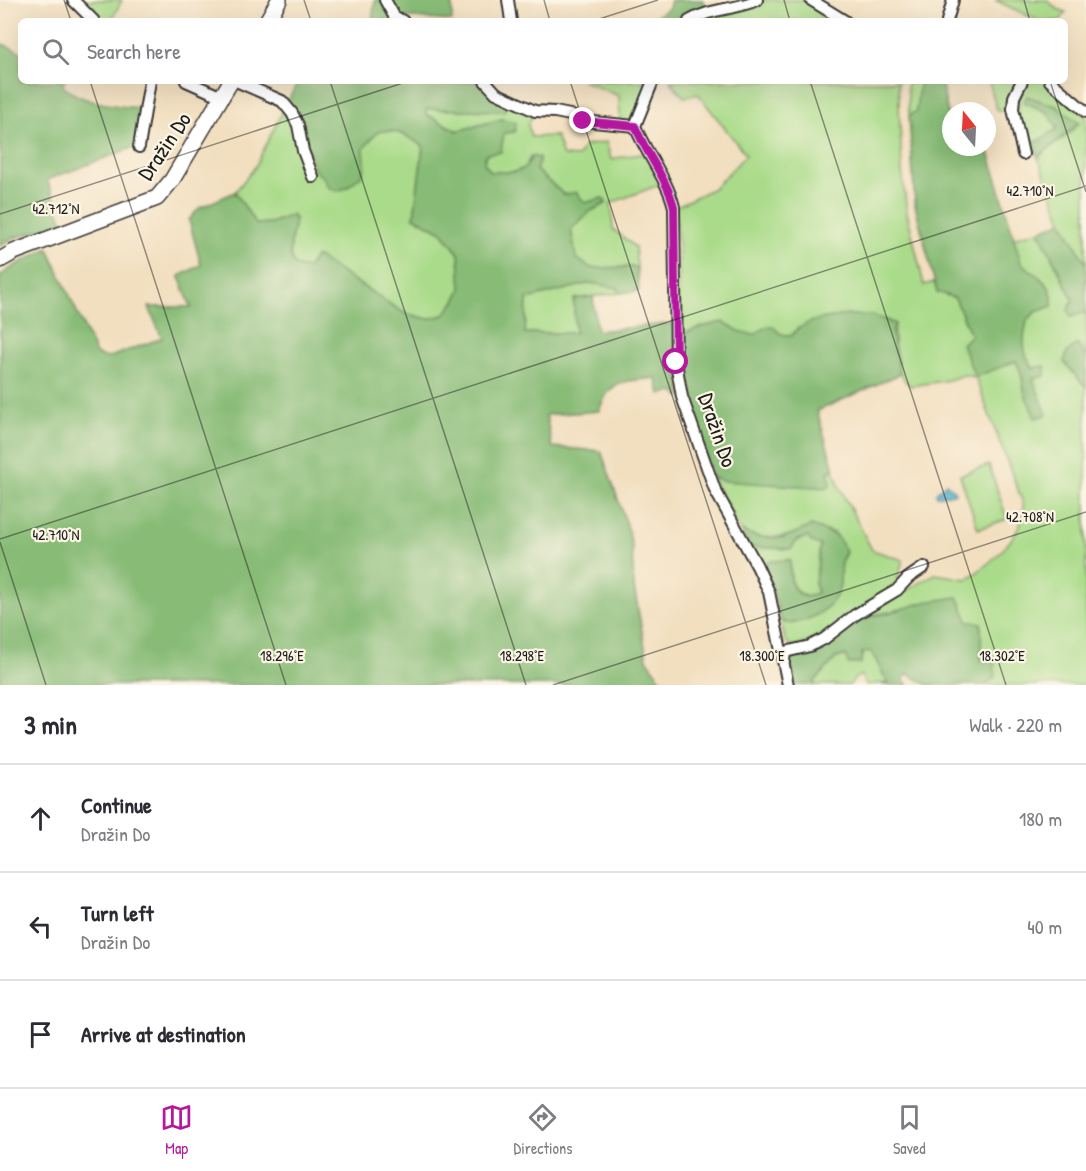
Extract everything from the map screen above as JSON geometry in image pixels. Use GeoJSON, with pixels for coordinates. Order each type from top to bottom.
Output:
{"type":"FeatureCollection","features":[{"type":"Feature","properties":{"kind":"street"},"geometry":{"type":"LineString","coordinates":[[73,0],[91,18]]}},
{"type":"Feature","properties":{"kind":"street"},"geometry":{"type":"LineString","coordinates":[[269,18],[279,0]]}},
{"type":"Feature","properties":{"kind":"street"},"geometry":{"type":"LineString","coordinates":[[385,0],[394,16],[398,18]]}},
{"type":"Feature","properties":{"kind":"street"},"geometry":{"type":"LineString","coordinates":[[508,0],[511,18]]}},
{"type":"Feature","properties":{"kind":"street"},"geometry":{"type":"LineString","coordinates":[[696,18],[719,9],[738,8],[757,0]]}},
{"type":"Feature","properties":{"kind":"street"},"geometry":{"type":"LineString","coordinates":[[810,0],[840,18]]}},
{"type":"Feature","properties":{"kind":"street"},"geometry":{"type":"LineString","coordinates":[[948,18],[953,0]]}},
{"type":"Feature","properties":{"kind":"street"},"geometry":{"type":"LineString","coordinates":[[139,147],[150,84]]}},
{"type":"Feature","properties":{"kind":"street","name":"Dražin Do"},"geometry":{"type":"LineString","coordinates":[[193,84],[222,97]]}},
{"type":"Feature","properties":{"kind":"street","name":"Dražin Do"},"geometry":{"type":"LineString","coordinates":[[0,260],[14,252],[157,198],[172,180],[229,84]]}},
{"type":"Feature","properties":{"kind":"street"},"geometry":{"type":"LineString","coordinates":[[243,84],[282,101],[292,113],[298,125],[303,151],[312,177]]}},
{"type":"Feature","properties":{"kind":"street"},"geometry":{"type":"LineString","coordinates":[[488,84],[496,93],[535,111],[562,113],[583,121],[635,126],[652,84]]}},
{"type":"Feature","properties":{"kind":"street"},"geometry":{"type":"LineString","coordinates":[[1020,84],[1014,97],[1013,109],[1023,154]]}},
{"type":"Feature","properties":{"kind":"street"},"geometry":{"type":"LineString","coordinates":[[1053,84],[1086,112]]}},
{"type":"Feature","properties":{"kind":"street","name":"Dražin Do"},"geometry":{"type":"LineString","coordinates":[[635,126],[647,153],[671,193],[674,207],[676,362],[682,397],[715,490],[769,592],[788,685]]}},
{"type":"Feature","properties":{"kind":"street"},"geometry":{"type":"LineString","coordinates":[[783,664],[785,652],[810,646],[824,639],[855,615],[897,590],[908,578],[924,567]]}},
{"type":"Feature","properties":{"kind":"green space"},"geometry":{"type":"Polygon","coordinates":[[[79,0],[122,0],[113,18],[95,18],[79,0]]]}},
{"type":"Feature","properties":{"kind":"green space"},"geometry":{"type":"Polygon","coordinates":[[[375,0],[381,0],[393,18],[372,18],[375,0]]]}},
{"type":"Feature","properties":{"kind":"green space"},"geometry":{"type":"Polygon","coordinates":[[[388,0],[452,0],[452,18],[400,17],[388,0]]]}},
{"type":"Feature","properties":{"kind":"green space"},"geometry":{"type":"Polygon","coordinates":[[[671,0],[703,0],[706,12],[693,18],[654,18],[669,8],[671,0]]]}},
{"type":"Feature","properties":{"kind":"green space"},"geometry":{"type":"Polygon","coordinates":[[[761,0],[805,0],[831,18],[702,18],[761,0]]]}},
{"type":"Feature","properties":{"kind":"green space"},"geometry":{"type":"Polygon","coordinates":[[[995,0],[1047,0],[1057,9],[1066,12],[1062,18],[1033,18],[995,0]]]}},
{"type":"Feature","properties":{"kind":"green space"},"geometry":{"type":"Polygon","coordinates":[[[0,43],[18,51],[18,84],[63,84],[70,92],[80,97],[112,105],[144,109],[137,146],[47,180],[63,223],[14,238],[0,246],[0,43]]]}},
{"type":"Feature","properties":{"kind":"green space"},"geometry":{"type":"Polygon","coordinates":[[[296,84],[488,84],[509,101],[504,111],[426,109],[426,114],[457,131],[502,119],[516,122],[515,132],[504,133],[501,152],[486,154],[484,163],[491,172],[514,172],[525,168],[532,156],[539,158],[536,170],[564,195],[576,192],[585,203],[603,198],[606,203],[590,211],[571,229],[576,258],[591,268],[637,267],[639,291],[619,293],[618,288],[590,283],[527,299],[525,333],[575,333],[574,299],[593,297],[597,331],[674,323],[681,397],[673,392],[660,394],[656,378],[627,381],[608,392],[599,411],[546,415],[552,447],[601,451],[628,528],[632,547],[634,587],[647,659],[665,685],[0,685],[0,276],[48,248],[96,354],[107,358],[162,338],[149,307],[191,307],[179,276],[201,265],[189,220],[199,208],[235,192],[256,224],[271,223],[291,215],[295,219],[290,251],[294,264],[308,268],[316,256],[404,313],[428,319],[444,315],[461,289],[459,254],[442,232],[414,217],[423,146],[396,132],[377,132],[364,148],[365,167],[362,175],[346,188],[337,191],[328,187],[324,178],[316,172],[303,131],[304,123],[288,101],[296,84]]]}},
{"type":"Feature","properties":{"kind":"green space"},"geometry":{"type":"Polygon","coordinates":[[[590,84],[652,84],[635,125],[620,124],[619,96],[590,84]]]}},
{"type":"Feature","properties":{"kind":"green space"},"geometry":{"type":"Polygon","coordinates":[[[673,84],[898,84],[902,170],[907,213],[924,285],[934,282],[937,292],[955,298],[971,335],[1016,361],[1025,394],[1033,379],[1045,367],[1033,368],[1024,351],[1027,320],[1036,312],[1052,306],[1052,298],[1044,281],[1021,262],[1012,238],[1039,231],[1073,300],[1069,310],[1071,317],[1084,312],[1086,315],[1086,357],[1077,345],[1064,362],[1086,387],[1086,685],[985,685],[981,660],[981,624],[968,621],[958,597],[859,617],[935,574],[967,579],[976,573],[1014,536],[1023,514],[1023,503],[975,377],[963,375],[949,380],[911,386],[906,382],[899,367],[894,339],[895,324],[884,319],[798,328],[791,336],[766,327],[754,336],[722,322],[679,335],[679,259],[675,207],[714,188],[746,155],[698,94],[684,97],[673,84]]]}},
{"type":"Feature","properties":{"kind":"green space"},"geometry":{"type":"Polygon","coordinates":[[[907,84],[920,84],[916,111],[909,116],[907,84]]]}},
{"type":"Feature","properties":{"kind":"green space"},"geometry":{"type":"Polygon","coordinates":[[[920,84],[942,84],[945,102],[942,102],[942,156],[990,156],[1021,263],[1048,286],[1052,297],[1052,306],[1036,312],[1027,320],[1024,339],[1026,356],[1033,368],[1045,366],[1045,376],[1033,379],[1047,415],[1035,418],[1025,394],[1016,361],[975,377],[962,344],[971,335],[955,298],[937,292],[915,205],[909,116],[916,111],[920,84]]]}},
{"type":"Feature","properties":{"kind":"green space"},"geometry":{"type":"Polygon","coordinates":[[[990,84],[1018,84],[1009,108],[997,111],[990,84]]]}},
{"type":"Feature","properties":{"kind":"green space"},"geometry":{"type":"Polygon","coordinates":[[[1025,84],[1048,84],[1086,116],[1086,264],[1062,221],[1038,157],[1070,133],[1079,123],[1025,102],[1047,112],[1058,128],[1039,141],[1024,142],[1018,111],[1025,84]]]}},
{"type":"Feature","properties":{"kind":"green space"},"geometry":{"type":"Polygon","coordinates":[[[1027,96],[1056,106],[1079,123],[1038,157],[1036,152],[1026,151],[1024,142],[1039,141],[1058,128],[1047,112],[1024,102],[1027,96]]]}},
{"type":"Feature","properties":{"kind":"green space"},"geometry":{"type":"Polygon","coordinates":[[[509,101],[533,116],[528,124],[531,137],[556,136],[563,156],[578,157],[584,146],[606,142],[611,159],[646,153],[664,183],[611,203],[613,229],[635,247],[637,267],[591,268],[576,258],[571,229],[591,211],[606,204],[603,198],[585,203],[565,195],[536,170],[539,162],[531,156],[525,168],[514,172],[491,172],[484,163],[486,153],[502,119],[457,131],[426,114],[426,109],[504,111],[509,101]]]}},
{"type":"Feature","properties":{"kind":"green space"},"geometry":{"type":"Polygon","coordinates":[[[283,110],[294,128],[304,172],[314,168],[324,178],[328,187],[365,167],[364,148],[377,132],[396,132],[423,146],[414,217],[442,232],[459,254],[461,289],[444,315],[428,319],[404,313],[316,256],[308,268],[294,264],[290,251],[295,218],[291,215],[271,223],[256,224],[235,192],[255,167],[283,110]]]}},
{"type":"Feature","properties":{"kind":"green space"},"geometry":{"type":"Polygon","coordinates":[[[1062,221],[1086,264],[1086,315],[1084,312],[1071,317],[1068,310],[1073,300],[1039,231],[1062,221]]]}},
{"type":"Feature","properties":{"kind":"green space"},"geometry":{"type":"Polygon","coordinates":[[[590,283],[618,288],[619,293],[574,299],[575,333],[525,333],[527,299],[590,283]]]}},
{"type":"Feature","properties":{"kind":"green space"},"geometry":{"type":"Polygon","coordinates":[[[848,315],[872,315],[895,324],[892,334],[900,374],[817,411],[834,469],[828,472],[831,483],[827,488],[723,481],[712,477],[680,372],[679,335],[723,322],[739,331],[754,335],[766,327],[773,327],[781,334],[791,336],[810,322],[848,315]]]}},
{"type":"Feature","properties":{"kind":"green space"},"geometry":{"type":"Polygon","coordinates":[[[1077,344],[1086,357],[1086,387],[1064,362],[1067,352],[1077,344]]]}},
{"type":"Feature","properties":{"kind":"green space"},"geometry":{"type":"Polygon","coordinates":[[[989,465],[1007,519],[978,529],[960,475],[989,465]]]}},
{"type":"Feature","properties":{"kind":"green space"},"geometry":{"type":"Polygon","coordinates":[[[834,469],[839,486],[872,550],[903,560],[895,588],[822,636],[809,643],[792,646],[785,641],[781,620],[785,623],[839,589],[839,567],[846,552],[834,533],[827,531],[769,538],[741,531],[712,477],[828,472],[834,469]]]}},
{"type":"Feature","properties":{"kind":"green space"},"geometry":{"type":"Polygon","coordinates":[[[811,526],[833,534],[846,552],[840,567],[839,589],[837,595],[820,613],[803,621],[786,623],[781,620],[763,567],[770,561],[790,560],[790,578],[796,591],[806,597],[817,593],[815,583],[820,545],[811,542],[808,537],[797,540],[791,549],[749,547],[741,531],[759,537],[783,538],[811,526]]]}},
{"type":"Feature","properties":{"kind":"green space"},"geometry":{"type":"Polygon","coordinates":[[[808,537],[821,548],[815,583],[817,593],[807,597],[793,587],[790,560],[763,567],[749,547],[791,549],[797,540],[808,537]]]}},
{"type":"Feature","properties":{"kind":"green space"},"geometry":{"type":"Polygon","coordinates":[[[958,597],[968,621],[981,623],[981,660],[994,661],[995,677],[985,685],[928,685],[908,674],[903,679],[908,685],[882,685],[888,683],[871,651],[862,653],[861,663],[848,664],[846,655],[836,658],[814,682],[815,685],[796,685],[790,659],[818,648],[859,617],[885,614],[925,602],[958,597]]]}},
{"type":"Feature","properties":{"kind":"green space"},"geometry":{"type":"Polygon","coordinates":[[[871,651],[888,683],[866,685],[861,675],[850,685],[815,685],[814,682],[836,658],[847,655],[861,663],[862,653],[871,651]]]}},
{"type":"Feature","properties":{"kind":"water"},"geometry":{"type":"Polygon","coordinates":[[[946,483],[955,492],[954,494],[937,496],[936,493],[946,483]]]}},
{"type":"Feature","properties":{"kind":"route"},"geometry":{"type":"LineString","coordinates":[[583,121],[635,126],[647,153],[671,193],[674,207],[676,362]]}}]}
